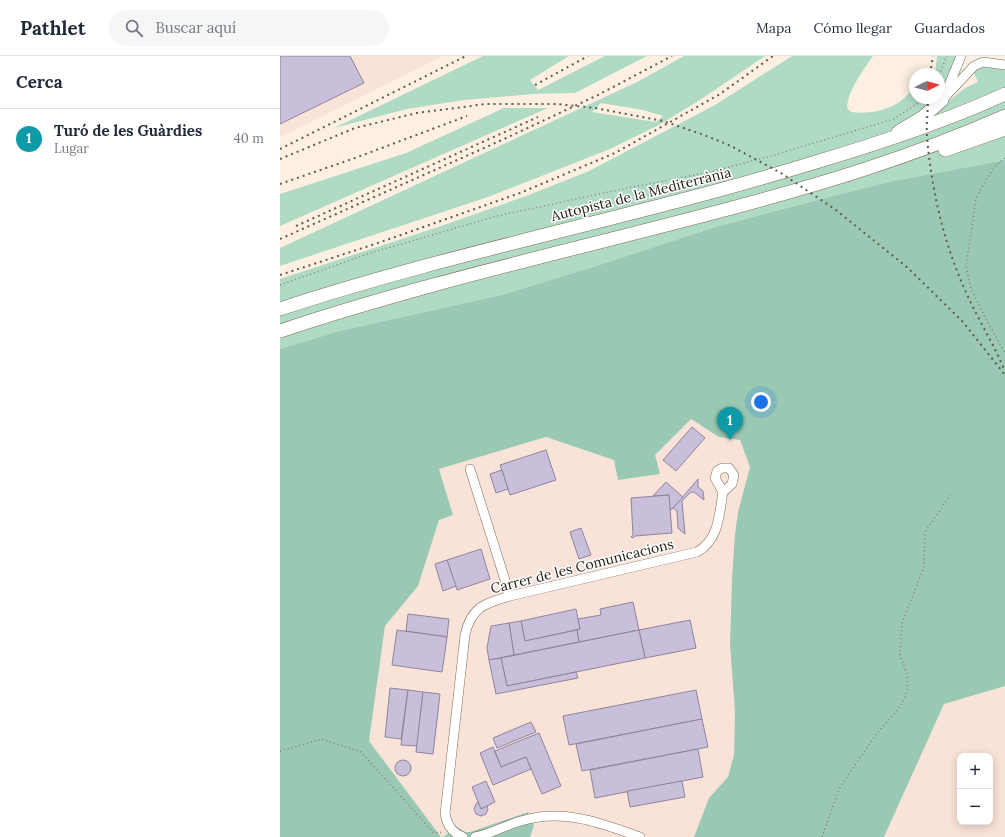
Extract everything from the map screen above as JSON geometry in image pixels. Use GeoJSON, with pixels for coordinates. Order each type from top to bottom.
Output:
{"type":"FeatureCollection","features":[{"type":"Feature","properties":{"kind":"highway","name":"Autopista de la Mediterrània"},"geometry":{"type":"LineString","coordinates":[[280,310],[342,290],[449,260],[753,181],[919,130],[1005,94]]}},
{"type":"Feature","properties":{"kind":"highway"},"geometry":{"type":"LineString","coordinates":[[882,142],[923,117],[938,104]]}},
{"type":"Feature","properties":{"kind":"highway"},"geometry":{"type":"LineString","coordinates":[[865,170],[953,138],[1005,116]]}},
{"type":"Feature","properties":{"kind":"highway"},"geometry":{"type":"LineString","coordinates":[[280,331],[404,293],[684,221],[865,170],[936,153],[1005,129]]}},
{"type":"Feature","properties":{"kind":"street"},"geometry":{"type":"LineString","coordinates":[[945,94],[961,56]]}},
{"type":"Feature","properties":{"kind":"street"},"geometry":{"type":"LineString","coordinates":[[945,97],[974,66],[987,56]]}},
{"type":"Feature","properties":{"kind":"street"},"geometry":{"type":"LineString","coordinates":[[974,66],[983,62],[1005,65]]}},
{"type":"Feature","properties":{"kind":"street"},"geometry":{"type":"LineString","coordinates":[[470,469],[510,596]]}},
{"type":"Feature","properties":{"kind":"street","name":"Carrer de les Comunicacions"},"geometry":{"type":"LineString","coordinates":[[452,830],[445,814],[466,629],[472,616],[482,606],[510,596],[696,552],[704,548],[713,538],[716,530],[723,492]]}},
{"type":"Feature","properties":{"kind":"street"},"geometry":{"type":"LineString","coordinates":[[475,837],[521,821],[550,815],[582,818],[608,825],[640,837]]}},
{"type":"Feature","properties":{"kind":"street"},"geometry":{"type":"LineString","coordinates":[[452,830],[463,837]]}},
{"type":"Feature","properties":{"kind":"path"},"geometry":{"type":"LineString","coordinates":[[942,68],[947,56]]}},
{"type":"Feature","properties":{"kind":"path"},"geometry":{"type":"LineString","coordinates":[[280,284],[367,254],[496,216],[710,172],[778,154],[894,119],[916,104]]}},
{"type":"Feature","properties":{"kind":"path"},"geometry":{"type":"LineString","coordinates":[[1005,158],[996,165],[984,183],[976,199],[966,266],[971,289],[1005,353]]}},
{"type":"Feature","properties":{"kind":"path"},"geometry":{"type":"LineString","coordinates":[[822,837],[840,787],[877,733],[901,706],[907,692],[908,675],[900,655],[902,623],[916,584],[924,567],[925,532],[951,494]]}},
{"type":"Feature","properties":{"kind":"path"},"geometry":{"type":"LineString","coordinates":[[280,750],[322,739],[361,752],[434,833],[452,830]]}},
{"type":"Feature","properties":{"kind":"shaded area"},"geometry":{"type":"Polygon","coordinates":[[[280,56],[443,56],[280,137],[280,56]]]}},
{"type":"Feature","properties":{"kind":"shaded area"},"geometry":{"type":"Polygon","coordinates":[[[691,419],[719,437],[740,439],[750,467],[738,512],[732,578],[730,622],[735,712],[734,755],[728,777],[709,798],[694,837],[530,837],[534,826],[479,829],[470,832],[465,832],[457,827],[441,837],[369,741],[385,626],[418,586],[439,520],[453,515],[439,469],[546,437],[614,460],[619,480],[655,455],[691,419]]]}},
{"type":"Feature","properties":{"kind":"shaded area"},"geometry":{"type":"Polygon","coordinates":[[[1005,686],[1005,837],[884,837],[944,704],[1005,686]]]}},
{"type":"Feature","properties":{"kind":"green space"},"geometry":{"type":"Polygon","coordinates":[[[483,56],[569,56],[530,80],[538,90],[605,56],[647,56],[575,93],[534,94],[464,100],[407,109],[334,128],[483,56]]]}},
{"type":"Feature","properties":{"kind":"green space"},"geometry":{"type":"Polygon","coordinates":[[[684,56],[765,56],[703,98],[659,125],[610,149],[488,197],[280,266],[280,248],[637,82],[684,56]],[[601,103],[592,112],[656,122],[663,116],[643,110],[601,103]]]}},
{"type":"Feature","properties":{"kind":"green space"},"geometry":{"type":"Polygon","coordinates":[[[792,56],[873,56],[853,88],[848,101],[847,108],[851,112],[860,113],[879,111],[887,108],[903,99],[909,93],[909,104],[942,104],[941,107],[965,88],[978,82],[973,71],[981,66],[1005,69],[1005,160],[888,182],[802,204],[715,227],[505,294],[339,331],[280,349],[280,279],[438,227],[526,196],[589,171],[715,105],[792,56]]]}},
{"type":"Feature","properties":{"kind":"green space"},"geometry":{"type":"Polygon","coordinates":[[[937,56],[958,56],[945,95],[945,68],[936,68],[937,56]]]}},
{"type":"Feature","properties":{"kind":"green space"},"geometry":{"type":"Polygon","coordinates":[[[504,108],[548,108],[280,226],[280,194],[406,153],[504,108]]]}},
{"type":"Feature","properties":{"kind":"green space"},"geometry":{"type":"Polygon","coordinates":[[[1005,160],[1005,686],[944,704],[884,837],[694,837],[709,798],[728,777],[734,755],[735,712],[730,644],[732,578],[738,512],[750,467],[740,440],[719,437],[691,419],[655,455],[660,474],[618,480],[614,460],[546,437],[439,469],[453,515],[439,520],[418,586],[385,626],[369,741],[441,837],[280,837],[280,349],[339,331],[505,294],[715,227],[802,204],[888,182],[1005,160]]]}},
{"type":"Feature","properties":{"kind":"green space"},"geometry":{"type":"Polygon","coordinates":[[[528,812],[534,826],[530,837],[443,837],[457,827],[465,832],[470,832],[528,812]]]}},
{"type":"Feature","properties":{"kind":"building"},"geometry":{"type":"Polygon","coordinates":[[[280,56],[350,56],[364,83],[280,124],[280,56]]]}},
{"type":"Feature","properties":{"kind":"building"},"geometry":{"type":"Polygon","coordinates":[[[692,427],[705,438],[676,471],[663,460],[692,427]]]}},
{"type":"Feature","properties":{"kind":"building"},"geometry":{"type":"Polygon","coordinates":[[[546,450],[556,480],[510,495],[500,465],[546,450]]]}},
{"type":"Feature","properties":{"kind":"building"},"geometry":{"type":"Polygon","coordinates":[[[502,470],[508,489],[496,493],[490,474],[502,470]]]}},
{"type":"Feature","properties":{"kind":"building"},"geometry":{"type":"Polygon","coordinates":[[[698,479],[698,487],[703,491],[704,500],[694,492],[691,492],[682,501],[685,534],[678,528],[677,511],[673,508],[698,479]]]}},
{"type":"Feature","properties":{"kind":"building"},"geometry":{"type":"Polygon","coordinates":[[[666,482],[683,497],[670,511],[669,495],[653,496],[666,482]]]}},
{"type":"Feature","properties":{"kind":"building"},"geometry":{"type":"Polygon","coordinates":[[[669,495],[672,533],[631,537],[633,535],[631,498],[669,495]]]}},
{"type":"Feature","properties":{"kind":"building"},"geometry":{"type":"Polygon","coordinates":[[[581,528],[591,555],[579,559],[570,532],[581,528]]]}},
{"type":"Feature","properties":{"kind":"building"},"geometry":{"type":"Polygon","coordinates":[[[481,549],[490,579],[457,590],[447,560],[481,549]]]}},
{"type":"Feature","properties":{"kind":"building"},"geometry":{"type":"Polygon","coordinates":[[[447,560],[456,586],[443,591],[435,564],[447,560]]]}},
{"type":"Feature","properties":{"kind":"building"},"geometry":{"type":"Polygon","coordinates":[[[633,602],[639,630],[579,642],[577,630],[580,629],[578,619],[601,615],[600,609],[633,602]]]}},
{"type":"Feature","properties":{"kind":"building"},"geometry":{"type":"Polygon","coordinates":[[[576,609],[580,629],[525,641],[521,621],[576,609]]]}},
{"type":"Feature","properties":{"kind":"building"},"geometry":{"type":"Polygon","coordinates":[[[408,614],[449,619],[447,637],[406,631],[408,614]]]}},
{"type":"Feature","properties":{"kind":"building"},"geometry":{"type":"Polygon","coordinates":[[[690,620],[696,648],[645,658],[639,630],[690,620]]]}},
{"type":"Feature","properties":{"kind":"building"},"geometry":{"type":"Polygon","coordinates":[[[521,621],[525,641],[577,630],[579,642],[514,655],[509,623],[521,621]]]}},
{"type":"Feature","properties":{"kind":"building"},"geometry":{"type":"Polygon","coordinates":[[[509,623],[514,655],[489,660],[487,648],[491,626],[509,623]]]}},
{"type":"Feature","properties":{"kind":"building"},"geometry":{"type":"Polygon","coordinates":[[[397,630],[447,637],[442,672],[392,665],[397,630]]]}},
{"type":"Feature","properties":{"kind":"building"},"geometry":{"type":"Polygon","coordinates":[[[639,630],[645,658],[507,686],[501,658],[639,630]]]}},
{"type":"Feature","properties":{"kind":"building"},"geometry":{"type":"Polygon","coordinates":[[[501,658],[507,686],[576,672],[578,678],[496,694],[489,660],[501,658]]]}},
{"type":"Feature","properties":{"kind":"building"},"geometry":{"type":"Polygon","coordinates":[[[390,688],[408,690],[401,739],[385,737],[390,688]]]}},
{"type":"Feature","properties":{"kind":"building"},"geometry":{"type":"Polygon","coordinates":[[[408,690],[423,692],[417,746],[401,745],[408,690]]]}},
{"type":"Feature","properties":{"kind":"building"},"geometry":{"type":"Polygon","coordinates":[[[696,690],[702,719],[569,745],[563,716],[696,690]]]}},
{"type":"Feature","properties":{"kind":"building"},"geometry":{"type":"Polygon","coordinates":[[[423,692],[440,694],[433,754],[416,752],[423,692]]]}},
{"type":"Feature","properties":{"kind":"building"},"geometry":{"type":"Polygon","coordinates":[[[702,719],[708,747],[582,771],[576,744],[702,719]]]}},
{"type":"Feature","properties":{"kind":"building"},"geometry":{"type":"Polygon","coordinates":[[[531,722],[536,732],[497,748],[493,738],[531,722]]]}},
{"type":"Feature","properties":{"kind":"building"},"geometry":{"type":"Polygon","coordinates":[[[539,733],[561,786],[542,794],[526,757],[501,767],[495,751],[539,733]]]}},
{"type":"Feature","properties":{"kind":"building"},"geometry":{"type":"Polygon","coordinates":[[[493,747],[501,767],[526,757],[531,769],[493,785],[480,753],[493,747]]]}},
{"type":"Feature","properties":{"kind":"building"},"geometry":{"type":"Polygon","coordinates":[[[698,749],[703,777],[595,798],[590,770],[698,749]]]}},
{"type":"Feature","properties":{"kind":"building"},"geometry":{"type":"Polygon","coordinates":[[[400,760],[406,760],[411,765],[409,774],[406,776],[400,776],[395,771],[395,765],[400,760]]]}},
{"type":"Feature","properties":{"kind":"building"},"geometry":{"type":"Polygon","coordinates":[[[486,781],[495,802],[481,809],[472,787],[486,781]]]}},
{"type":"Feature","properties":{"kind":"building"},"geometry":{"type":"Polygon","coordinates":[[[682,781],[685,797],[630,807],[627,791],[682,781]]]}},
{"type":"Feature","properties":{"kind":"building"},"geometry":{"type":"Polygon","coordinates":[[[478,802],[481,809],[487,806],[488,809],[486,814],[481,816],[476,814],[474,809],[478,802]]]}},
{"type":"Feature","properties":{"kind":"railway"},"geometry":{"type":"LineString","coordinates":[[280,149],[466,56]]}},
{"type":"Feature","properties":{"kind":"railway"},"geometry":{"type":"LineString","coordinates":[[535,85],[588,56]]}},
{"type":"Feature","properties":{"kind":"railway"},"geometry":{"type":"LineString","coordinates":[[280,239],[502,140],[598,95],[672,56]]}},
{"type":"Feature","properties":{"kind":"railway"},"geometry":{"type":"LineString","coordinates":[[280,275],[381,242],[520,193],[615,153],[720,94],[773,56]]}},
{"type":"Feature","properties":{"kind":"railway"},"geometry":{"type":"LineString","coordinates":[[931,68],[933,56]]}},
{"type":"Feature","properties":{"kind":"railway"},"geometry":{"type":"LineString","coordinates":[[280,159],[355,128],[417,113],[486,104],[557,104],[595,108],[663,121],[731,146],[781,173],[836,210],[908,268],[963,322],[1005,375]]}},
{"type":"Feature","properties":{"kind":"railway"},"geometry":{"type":"LineString","coordinates":[[928,104],[927,137],[929,158],[941,221],[953,261],[961,281],[1004,369]]}},
{"type":"Feature","properties":{"kind":"railway"},"geometry":{"type":"LineString","coordinates":[[280,184],[467,116]]}},
{"type":"Feature","properties":{"kind":"railway"},"geometry":{"type":"LineString","coordinates":[[296,226],[538,117]]}},
{"type":"Feature","properties":{"kind":"place","name":"Turó de les Guàrdies"},"geometry":{"type":"Point","coordinates":[730,440]}}]}
